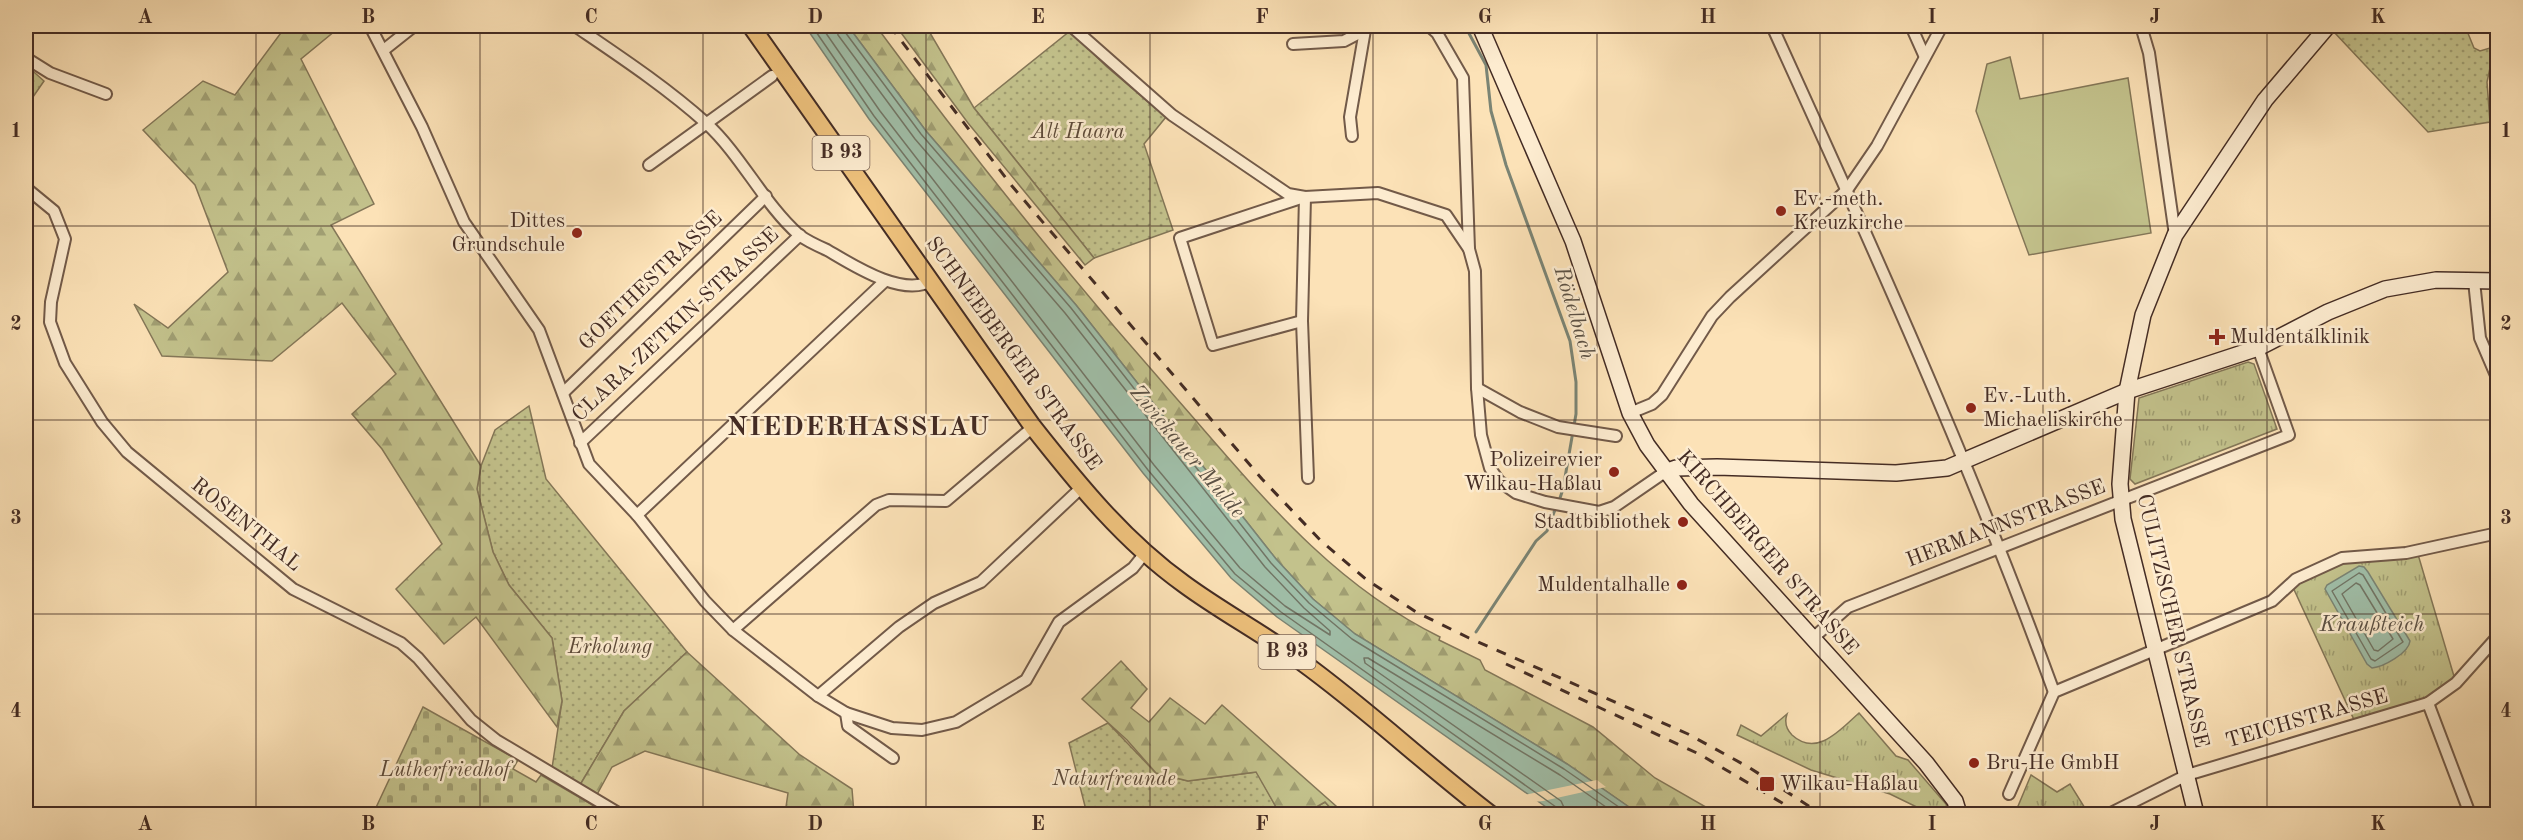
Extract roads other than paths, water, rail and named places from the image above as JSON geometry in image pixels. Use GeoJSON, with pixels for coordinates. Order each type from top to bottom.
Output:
{"type":"FeatureCollection","features":[{"type":"Feature","properties":{"kind":"main road","name":"SCHNEEBERGER STRASSE"},"geometry":{"type":"LineString","coordinates":[[751,26],[932,280],[1033,427],[1081,488],[1145,553],[1183,584],[1302,662],[1490,814]]}},
{"type":"Feature","properties":{"kind":"street"},"geometry":{"type":"LineString","coordinates":[[370,26],[385,50],[464,222],[539,330],[589,464],[637,515],[705,601],[733,630],[818,696],[846,713],[892,728],[922,730],[956,722],[1026,680],[1059,622],[1132,568],[1145,553]]}},
{"type":"Feature","properties":{"kind":"street"},"geometry":{"type":"LineString","coordinates":[[385,50],[414,26]]}},
{"type":"Feature","properties":{"kind":"street"},"geometry":{"type":"LineString","coordinates":[[574,26],[640,71],[705,122],[734,150],[766,196],[800,235],[885,280],[905,285],[932,280]]}},
{"type":"Feature","properties":{"kind":"street"},"geometry":{"type":"LineString","coordinates":[[1071,26],[1172,115],[1273,186],[1288,194],[1305,197],[1378,192],[1446,215],[1469,249]]}},
{"type":"Feature","properties":{"kind":"street"},"geometry":{"type":"LineString","coordinates":[[1430,26],[1437,33],[1463,78],[1469,249],[1478,295],[1477,388],[1483,450],[1498,481],[1516,493],[1564,507],[1599,512],[1614,507],[1665,472],[1676,468],[1922,472],[1965,461],[2127,391],[2258,348],[2328,312],[2391,287],[2436,280],[2498,281]]}},
{"type":"Feature","properties":{"kind":"street","name":"KIRCHBERGER STRASSE"},"geometry":{"type":"LineString","coordinates":[[1480,26],[1573,241],[1630,413],[1665,472],[1926,763],[1955,801],[1959,814]]}},
{"type":"Feature","properties":{"kind":"street"},"geometry":{"type":"LineString","coordinates":[[1772,26],[1847,190],[1965,461],[2001,548],[2054,692]]}},
{"type":"Feature","properties":{"kind":"street"},"geometry":{"type":"LineString","coordinates":[[1911,26],[1924,55]]}},
{"type":"Feature","properties":{"kind":"street"},"geometry":{"type":"LineString","coordinates":[[1630,413],[1652,404],[1662,395],[1712,316],[1847,190],[1878,146],[1924,55],[1942,26]]}},
{"type":"Feature","properties":{"kind":"street"},"geometry":{"type":"LineString","coordinates":[[2141,26],[2149,53],[2175,235]]}},
{"type":"Feature","properties":{"kind":"street","name":"CULITZSCHER STRASSE"},"geometry":{"type":"LineString","coordinates":[[2196,814],[2120,500],[2127,391],[2143,315],[2175,235],[2265,100],[2328,26]]}},
{"type":"Feature","properties":{"kind":"street"},"geometry":{"type":"LineString","coordinates":[[1293,44],[1344,41],[1367,28]]}},
{"type":"Feature","properties":{"kind":"street"},"geometry":{"type":"LineString","coordinates":[[1352,136],[1350,117],[1367,28]]}},
{"type":"Feature","properties":{"kind":"street"},"geometry":{"type":"LineString","coordinates":[[26,58],[50,73],[106,94]]}},
{"type":"Feature","properties":{"kind":"street"},"geometry":{"type":"LineString","coordinates":[[649,165],[705,122],[772,76]]}},
{"type":"Feature","properties":{"kind":"street","name":"ROSENTHAL"},"geometry":{"type":"LineString","coordinates":[[26,188],[54,211],[65,239],[51,302],[50,322],[65,363],[102,422],[127,452],[293,589],[401,643],[418,658],[471,720],[533,763],[620,814]]}},
{"type":"Feature","properties":{"kind":"street","name":"GOETHESTRASSE"},"geometry":{"type":"LineString","coordinates":[[563,393],[766,196]]}},
{"type":"Feature","properties":{"kind":"street"},"geometry":{"type":"LineString","coordinates":[[1302,321],[1213,345],[1180,238],[1305,197]]}},
{"type":"Feature","properties":{"kind":"street"},"geometry":{"type":"LineString","coordinates":[[1305,197],[1302,321],[1308,478]]}},
{"type":"Feature","properties":{"kind":"street","name":"CLARA-ZETKIN-STRASSE"},"geometry":{"type":"LineString","coordinates":[[580,443],[800,235]]}},
{"type":"Feature","properties":{"kind":"street"},"geometry":{"type":"LineString","coordinates":[[637,515],[885,280]]}},
{"type":"Feature","properties":{"kind":"street"},"geometry":{"type":"LineString","coordinates":[[2474,281],[2480,338],[2498,380]]}},
{"type":"Feature","properties":{"kind":"street","name":"HERMANNSTRASSE"},"geometry":{"type":"LineString","coordinates":[[1813,639],[1848,606],[2289,435],[2258,348]]}},
{"type":"Feature","properties":{"kind":"street"},"geometry":{"type":"LineString","coordinates":[[1477,388],[1520,412],[1562,428],[1616,436]]}},
{"type":"Feature","properties":{"kind":"street"},"geometry":{"type":"LineString","coordinates":[[733,630],[876,505],[890,500],[946,501],[1033,427]]}},
{"type":"Feature","properties":{"kind":"street"},"geometry":{"type":"LineString","coordinates":[[818,696],[898,627],[934,603],[981,582],[1081,488]]}},
{"type":"Feature","properties":{"kind":"street"},"geometry":{"type":"LineString","coordinates":[[2009,794],[2054,692],[2272,601],[2296,579],[2342,558],[2406,553],[2498,533]]}},
{"type":"Feature","properties":{"kind":"street","name":"TEICHSTRASSE"},"geometry":{"type":"LineString","coordinates":[[2109,814],[2187,775],[2428,703],[2456,683],[2498,636]]}},
{"type":"Feature","properties":{"kind":"street"},"geometry":{"type":"LineString","coordinates":[[2428,703],[2468,814]]}},
{"type":"Feature","properties":{"kind":"street"},"geometry":{"type":"LineString","coordinates":[[846,713],[848,726],[893,758]]}},
{"type":"Feature","properties":{"kind":"water","name":"Zwickauer Mulde"},"geometry":{"type":"Polygon","coordinates":[[[805,26],[848,26],[926,131],[1076,305],[1276,559],[1313,599],[1355,634],[1567,764],[1639,814],[1556,814],[1277,617],[1231,578],[1143,473],[869,119],[805,26]]]}},
{"type":"Feature","properties":{"kind":"water","name":"Kraußteich"},"geometry":{"type":"Polygon","coordinates":[[[2359,566],[2364,567],[2368,572],[2410,641],[2409,646],[2395,659],[2372,668],[2367,664],[2325,589],[2327,585],[2359,566]]]}},
{"type":"Feature","properties":{"kind":"waterway","name":"Rödelbach"},"geometry":{"type":"LineString","coordinates":[[1465,26],[1486,65],[1491,111],[1506,165],[1570,341],[1576,382],[1576,414],[1559,501]]}},
{"type":"Feature","properties":{"kind":"waterway","name":"Rödelbach"},"geometry":{"type":"LineString","coordinates":[[1476,632],[1536,541],[1547,531],[1556,507]]}},
{"type":"Feature","properties":{"kind":"railway"},"geometry":{"type":"LineString","coordinates":[[890,26],[1012,186],[1262,479],[1321,541],[1367,580],[1416,612],[1469,638],[1688,734],[1750,768],[1821,814]]}},
{"type":"Feature","properties":{"kind":"railway"},"geometry":{"type":"LineString","coordinates":[[1506,664],[1699,754],[1801,814]]}},
{"type":"Feature","properties":{"kind":"place","name":"Ev.-meth. Kreuzkirche"},"geometry":{"type":"Point","coordinates":[1781,211]}},
{"type":"Feature","properties":{"kind":"place","name":"Dittes Grundschule"},"geometry":{"type":"Point","coordinates":[577,233]}},
{"type":"Feature","properties":{"kind":"place","name":"Muldentalklinik"},"geometry":{"type":"Point","coordinates":[2217,337]}},
{"type":"Feature","properties":{"kind":"place","name":"Ev.-Luth. Michaeliskirche"},"geometry":{"type":"Point","coordinates":[1971,408]}},
{"type":"Feature","properties":{"kind":"place","name":"Polizeirevier Wilkau-Haßlau"},"geometry":{"type":"Point","coordinates":[1614,472]}},
{"type":"Feature","properties":{"kind":"place","name":"Stadtbibliothek"},"geometry":{"type":"Point","coordinates":[1683,522]}},
{"type":"Feature","properties":{"kind":"place","name":"Muldentalhalle"},"geometry":{"type":"Point","coordinates":[1682,585]}},
{"type":"Feature","properties":{"kind":"place","name":"Bru-He GmbH"},"geometry":{"type":"Point","coordinates":[1974,763]}},
{"type":"Feature","properties":{"kind":"place","name":"Wilkau-Haßlau"},"geometry":{"type":"Point","coordinates":[1767,784]}},
{"type":"Feature","properties":{"kind":"district","name":"NIEDERHASSLAU"},"geometry":{"type":"Point","coordinates":[859,427]}},
{"type":"Feature","properties":{"kind":"park label","name":"Alt Haara"},"geometry":{"type":"Point","coordinates":[1078,132]}},
{"type":"Feature","properties":{"kind":"park label","name":"Erholung"},"geometry":{"type":"Point","coordinates":[610,647]}},
{"type":"Feature","properties":{"kind":"park label","name":"Lutherfriedhof"},"geometry":{"type":"Point","coordinates":[445,770]}},
{"type":"Feature","properties":{"kind":"park label","name":"Naturfreunde"},"geometry":{"type":"Point","coordinates":[1114,779]}}]}
